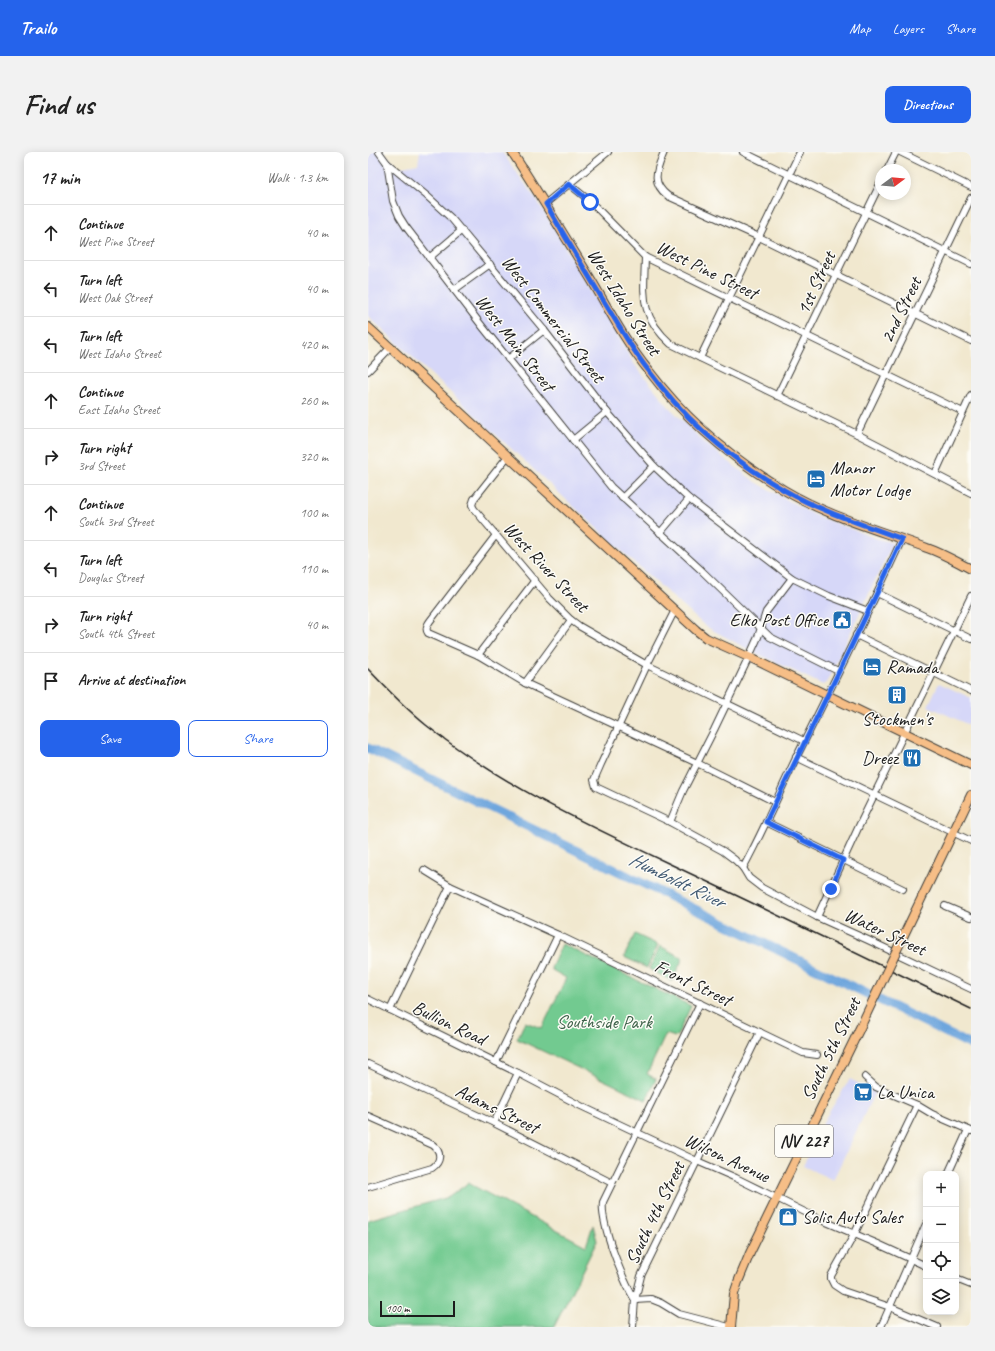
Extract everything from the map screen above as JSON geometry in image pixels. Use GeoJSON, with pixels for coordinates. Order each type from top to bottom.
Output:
{"type":"FeatureCollection","features":[{"type":"Feature","properties":{"kind":"main road","name":"West Idaho Street"},"geometry":{"type":"LineString","coordinates":[[512,152],[546,204],[648,371],[690,418],[729,453],[779,488],[841,518],[929,548],[971,569]]}},
{"type":"Feature","properties":{"kind":"main road"},"geometry":{"type":"LineString","coordinates":[[368,327],[706,638],[749,657],[971,765]]}},
{"type":"Feature","properties":{"kind":"main road","name":"NV 227"},"geometry":{"type":"LineString","coordinates":[[953,832],[971,795]]}},
{"type":"Feature","properties":{"kind":"main road","name":"South 5th Street"},"geometry":{"type":"LineString","coordinates":[[730,1327],[734,1294],[738,1282],[776,1198],[859,1030],[953,832]]}},
{"type":"Feature","properties":{"kind":"street","name":"West Main Street"},"geometry":{"type":"LineString","coordinates":[[379,152],[387,163],[393,201],[399,216],[406,227],[508,359],[611,487],[700,569],[770,637],[838,671]]}},
{"type":"Feature","properties":{"kind":"street"},"geometry":{"type":"LineString","coordinates":[[546,204],[608,152]]}},
{"type":"Feature","properties":{"kind":"street"},"geometry":{"type":"LineString","coordinates":[[664,152],[657,169],[656,179],[662,191],[668,196],[759,238],[971,341]]}},
{"type":"Feature","properties":{"kind":"street"},"geometry":{"type":"LineString","coordinates":[[743,152],[971,264]]}},
{"type":"Feature","properties":{"kind":"street"},"geometry":{"type":"LineString","coordinates":[[700,358],[800,152]]}},
{"type":"Feature","properties":{"kind":"street"},"geometry":{"type":"LineString","coordinates":[[890,164],[896,152]]}},
{"type":"Feature","properties":{"kind":"street"},"geometry":{"type":"LineString","coordinates":[[900,152],[971,188]]}},
{"type":"Feature","properties":{"kind":"street","name":"West Commercial Street"},"geometry":{"type":"LineString","coordinates":[[387,163],[427,196],[462,230],[544,330],[607,412],[654,466],[689,499],[792,578],[829,596],[868,611]]}},
{"type":"Feature","properties":{"kind":"street","name":"West Pine Street"},"geometry":{"type":"LineString","coordinates":[[569,184],[590,202],[645,257],[963,412]]}},
{"type":"Feature","properties":{"kind":"street","name":"1st Street"},"geometry":{"type":"LineString","coordinates":[[777,396],[808,336],[875,194]]}},
{"type":"Feature","properties":{"kind":"street","name":"2nd Street"},"geometry":{"type":"LineString","coordinates":[[857,434],[971,198]]}},
{"type":"Feature","properties":{"kind":"street"},"geometry":{"type":"LineString","coordinates":[[429,258],[462,230]]}},
{"type":"Feature","properties":{"kind":"street"},"geometry":{"type":"LineString","coordinates":[[645,257],[644,300],[650,320],[660,334],[671,344],[857,434],[971,493]]}},
{"type":"Feature","properties":{"kind":"street"},"geometry":{"type":"LineString","coordinates":[[454,290],[490,264]]}},
{"type":"Feature","properties":{"kind":"street"},"geometry":{"type":"LineString","coordinates":[[508,359],[544,330]]}},
{"type":"Feature","properties":{"kind":"street"},"geometry":{"type":"LineString","coordinates":[[368,371],[391,347]]}},
{"type":"Feature","properties":{"kind":"street"},"geometry":{"type":"LineString","coordinates":[[935,474],[971,395]]}},
{"type":"Feature","properties":{"kind":"street"},"geometry":{"type":"LineString","coordinates":[[573,440],[607,412]]}},
{"type":"Feature","properties":{"kind":"street","name":"West River Street"},"geometry":{"type":"LineString","coordinates":[[508,456],[483,486],[474,499],[472,506],[477,514],[549,598],[571,620],[647,665],[804,741]]}},
{"type":"Feature","properties":{"kind":"street"},"geometry":{"type":"LineString","coordinates":[[622,498],[654,466]]}},
{"type":"Feature","properties":{"kind":"street"},"geometry":{"type":"LineString","coordinates":[[660,533],[689,499]]}},
{"type":"Feature","properties":{"kind":"street"},"geometry":{"type":"LineString","coordinates":[[496,535],[430,621],[426,627],[426,631],[428,633],[478,655],[525,682],[697,763],[775,802]]}},
{"type":"Feature","properties":{"kind":"street"},"geometry":{"type":"LineString","coordinates":[[743,868],[902,539]]}},
{"type":"Feature","properties":{"kind":"street"},"geometry":{"type":"LineString","coordinates":[[670,822],[697,763],[728,703],[761,629],[766,612],[792,578]]}},
{"type":"Feature","properties":{"kind":"street"},"geometry":{"type":"LineString","coordinates":[[478,655],[535,580]]}},
{"type":"Feature","properties":{"kind":"street"},"geometry":{"type":"LineString","coordinates":[[877,593],[971,639]]}},
{"type":"Feature","properties":{"kind":"street"},"geometry":{"type":"LineString","coordinates":[[817,917],[843,860],[971,596]]}},
{"type":"Feature","properties":{"kind":"street"},"geometry":{"type":"LineString","coordinates":[[619,727],[647,665],[675,610]]}},
{"type":"Feature","properties":{"kind":"street"},"geometry":{"type":"LineString","coordinates":[[525,682],[571,620]]}},
{"type":"Feature","properties":{"kind":"street"},"geometry":{"type":"LineString","coordinates":[[856,635],[971,691]]}},
{"type":"Feature","properties":{"kind":"street","name":"Water Street"},"geometry":{"type":"LineString","coordinates":[[619,727],[594,780],[596,787],[670,822],[723,851],[743,868],[749,878],[756,884],[817,917],[971,989]]}},
{"type":"Feature","properties":{"kind":"street"},"geometry":{"type":"LineString","coordinates":[[796,757],[876,794],[971,841]]}},
{"type":"Feature","properties":{"kind":"street"},"geometry":{"type":"LineString","coordinates":[[766,822],[903,889]]}},
{"type":"Feature","properties":{"kind":"street","name":"Front Street"},"geometry":{"type":"LineString","coordinates":[[424,870],[450,886],[558,935],[804,1053],[817,1055]]}},
{"type":"Feature","properties":{"kind":"street"},"geometry":{"type":"LineString","coordinates":[[390,1010],[450,886]]}},
{"type":"Feature","properties":{"kind":"street"},"geometry":{"type":"LineString","coordinates":[[945,906],[971,918]]}},
{"type":"Feature","properties":{"kind":"street"},"geometry":{"type":"LineString","coordinates":[[496,1062],[558,935]]}},
{"type":"Feature","properties":{"kind":"street","name":"Bullion Road"},"geometry":{"type":"LineString","coordinates":[[368,999],[518,1072]]}},
{"type":"Feature","properties":{"kind":"street"},"geometry":{"type":"LineString","coordinates":[[700,1003],[603,1202],[603,1215],[620,1267],[635,1300],[651,1299],[679,1314],[730,1327]]}},
{"type":"Feature","properties":{"kind":"street","name":"South 4th Street"},"geometry":{"type":"LineString","coordinates":[[633,1327],[635,1300],[645,1267],[760,1032]]}},
{"type":"Feature","properties":{"kind":"street","name":"Adams Street"},"geometry":{"type":"LineString","coordinates":[[368,1064],[494,1124],[612,1183]]}},
{"type":"Feature","properties":{"kind":"street"},"geometry":{"type":"LineString","coordinates":[[494,1124],[518,1072]]}},
{"type":"Feature","properties":{"kind":"street","name":"Wilson Avenue"},"geometry":{"type":"LineString","coordinates":[[518,1072],[581,1106],[854,1235],[878,1244],[923,1265]]}},
{"type":"Feature","properties":{"kind":"street"},"geometry":{"type":"LineString","coordinates":[[865,1077],[876,1087],[918,1105],[932,1114],[970,1131],[950,1171]]}},
{"type":"Feature","properties":{"kind":"street"},"geometry":{"type":"LineString","coordinates":[[918,1105],[854,1235],[831,1276],[833,1282],[843,1291],[890,1307],[938,1327]]}},
{"type":"Feature","properties":{"kind":"street"},"geometry":{"type":"LineString","coordinates":[[368,1116],[433,1145],[440,1156],[436,1166],[432,1168],[368,1187]]}},
{"type":"Feature","properties":{"kind":"street"},"geometry":{"type":"LineString","coordinates":[[881,1327],[923,1231]]}},
{"type":"Feature","properties":{"kind":"street"},"geometry":{"type":"LineString","coordinates":[[958,1279],[971,1285]]}},
{"type":"Feature","properties":{"kind":"shaded area"},"geometry":{"type":"Polygon","coordinates":[[[368,152],[384,152],[398,168],[418,164],[420,152],[502,152],[538,202],[635,365],[669,407],[706,444],[754,481],[814,515],[878,539],[893,543],[827,682],[823,685],[744,647],[705,626],[627,556],[368,316],[368,152]]]}},
{"type":"Feature","properties":{"kind":"shaded area"},"geometry":{"type":"Polygon","coordinates":[[[939,683],[971,698],[971,726],[928,706],[939,683]]]}},
{"type":"Feature","properties":{"kind":"shaded area"},"geometry":{"type":"Polygon","coordinates":[[[850,1079],[875,1092],[833,1180],[803,1166],[826,1117],[850,1079]]]}},
{"type":"Feature","properties":{"kind":"green space"},"geometry":{"type":"Polygon","coordinates":[[[635,934],[658,945],[647,968],[624,957],[635,934]]]}},
{"type":"Feature","properties":{"kind":"green space","name":"Southside Park"},"geometry":{"type":"Polygon","coordinates":[[[562,944],[691,1006],[677,1036],[675,1037],[666,1034],[647,1074],[656,1079],[646,1100],[517,1039],[525,1022],[542,1028],[566,978],[551,968],[562,944]]]}},
{"type":"Feature","properties":{"kind":"green space"},"geometry":{"type":"Polygon","coordinates":[[[660,946],[683,958],[672,981],[649,969],[660,946]]]}},
{"type":"Feature","properties":{"kind":"green space"},"geometry":{"type":"Polygon","coordinates":[[[468,1183],[586,1246],[593,1225],[597,1241],[554,1327],[368,1327],[368,1220],[449,1197],[468,1183]]]}},
{"type":"Feature","properties":{"kind":"waterway","name":"Humboldt River"},"geometry":{"type":"LineString","coordinates":[[368,748],[971,1045]]}},
{"type":"Feature","properties":{"kind":"railway"},"geometry":{"type":"LineString","coordinates":[[368,669],[403,705],[426,725],[492,772],[527,792],[599,830],[971,1009]]}},
{"type":"Feature","properties":{"kind":"place","name":"Manor Motor Lodge"},"geometry":{"type":"Point","coordinates":[816,479]}},
{"type":"Feature","properties":{"kind":"place","name":"Elko Post Office"},"geometry":{"type":"Point","coordinates":[842,620]}},
{"type":"Feature","properties":{"kind":"place","name":"Ramada"},"geometry":{"type":"Point","coordinates":[872,667]}},
{"type":"Feature","properties":{"kind":"place","name":"Stockmen's"},"geometry":{"type":"Point","coordinates":[897,695]}},
{"type":"Feature","properties":{"kind":"place","name":"Dreez"},"geometry":{"type":"Point","coordinates":[912,758]}},
{"type":"Feature","properties":{"kind":"place","name":"La Unica"},"geometry":{"type":"Point","coordinates":[863,1092]}},
{"type":"Feature","properties":{"kind":"place","name":"Solis Auto Sales"},"geometry":{"type":"Point","coordinates":[788,1217]}},
{"type":"Feature","properties":{"kind":"route"},"geometry":{"type":"LineString","coordinates":[[590,202],[569,184],[546,204],[639,357],[648,371],[667,394],[712,439],[738,460],[785,491],[841,518],[902,539],[766,822],[843,860],[831,889]]}}]}
